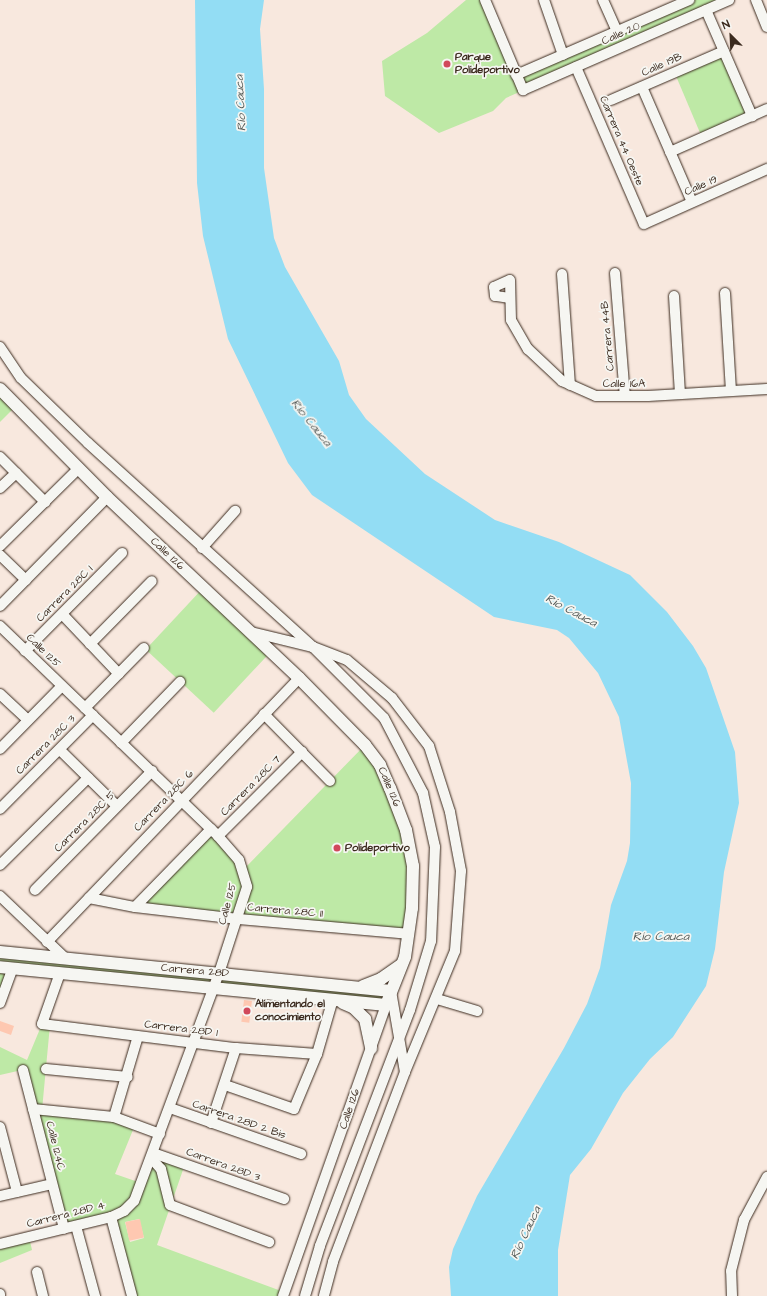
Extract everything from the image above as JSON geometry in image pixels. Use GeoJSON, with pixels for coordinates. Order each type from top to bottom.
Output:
{"type":"FeatureCollection","features":[{"type":"Feature","properties":{"kind":"street"},"geometry":{"type":"LineString","coordinates":[[485,0],[516,75]]}},
{"type":"Feature","properties":{"kind":"street"},"geometry":{"type":"LineString","coordinates":[[544,0],[563,55]]}},
{"type":"Feature","properties":{"kind":"street"},"geometry":{"type":"LineString","coordinates":[[603,0],[617,31]]}},
{"type":"Feature","properties":{"kind":"street","name":"Calle 20"},"geometry":{"type":"LineString","coordinates":[[689,0],[516,75],[523,90],[729,0]]}},
{"type":"Feature","properties":{"kind":"street"},"geometry":{"type":"LineString","coordinates":[[756,0],[767,27]]}},
{"type":"Feature","properties":{"kind":"street"},"geometry":{"type":"LineString","coordinates":[[706,10],[752,116]]}},
{"type":"Feature","properties":{"kind":"street","name":"Calle 19B"},"geometry":{"type":"LineString","coordinates":[[611,100],[724,51]]}},
{"type":"Feature","properties":{"kind":"street","name":"Carrera 44 Oeste"},"geometry":{"type":"LineString","coordinates":[[576,67],[644,224]]}},
{"type":"Feature","properties":{"kind":"street"},"geometry":{"type":"LineString","coordinates":[[642,87],[692,202]]}},
{"type":"Feature","properties":{"kind":"street"},"geometry":{"type":"LineString","coordinates":[[670,152],[767,109]]}},
{"type":"Feature","properties":{"kind":"street","name":"Calle 19"},"geometry":{"type":"LineString","coordinates":[[644,224],[767,169]]}},
{"type":"Feature","properties":{"kind":"street","name":"Carrera 44B"},"geometry":{"type":"LineString","coordinates":[[615,273],[625,396]]}},
{"type":"Feature","properties":{"kind":"street"},"geometry":{"type":"LineString","coordinates":[[562,274],[570,385]]}},
{"type":"Feature","properties":{"kind":"street"},"geometry":{"type":"LineString","coordinates":[[725,293],[731,391]]}},
{"type":"Feature","properties":{"kind":"street"},"geometry":{"type":"LineString","coordinates":[[674,296],[680,394]]}},
{"type":"Feature","properties":{"kind":"street","name":"Calle 16A"},"geometry":{"type":"LineString","coordinates":[[510,298],[514,330],[528,349],[570,385],[596,396],[680,394],[767,388]]}},
{"type":"Feature","properties":{"kind":"street"},"geometry":{"type":"LineString","coordinates":[[0,347],[21,378],[202,548],[312,647],[384,718],[423,793],[435,847],[431,941],[410,1010],[399,1033],[320,1246],[305,1296]]}},
{"type":"Feature","properties":{"kind":"street","name":"Calle 126"},"geometry":{"type":"LineString","coordinates":[[0,389],[107,498],[251,632],[365,745],[380,765],[406,830],[413,866],[412,908],[402,964],[391,991],[283,1296]]}},
{"type":"Feature","properties":{"kind":"street"},"geometry":{"type":"LineString","coordinates":[[0,457],[45,502]]}},
{"type":"Feature","properties":{"kind":"street"},"geometry":{"type":"LineString","coordinates":[[0,546],[79,468]]}},
{"type":"Feature","properties":{"kind":"street"},"geometry":{"type":"LineString","coordinates":[[0,488],[16,473]]}},
{"type":"Feature","properties":{"kind":"street"},"geometry":{"type":"LineString","coordinates":[[0,606],[107,498]]}},
{"type":"Feature","properties":{"kind":"street"},"geometry":{"type":"LineString","coordinates":[[202,548],[235,511]]}},
{"type":"Feature","properties":{"kind":"street","name":"Carrera 28C 1"},"geometry":{"type":"LineString","coordinates":[[25,651],[122,553]]}},
{"type":"Feature","properties":{"kind":"street"},"geometry":{"type":"LineString","coordinates":[[0,555],[26,580]]}},
{"type":"Feature","properties":{"kind":"street"},"geometry":{"type":"LineString","coordinates":[[90,644],[152,582]]}},
{"type":"Feature","properties":{"kind":"street"},"geometry":{"type":"LineString","coordinates":[[62,615],[119,674]]}},
{"type":"Feature","properties":{"kind":"street","name":"Calle 125"},"geometry":{"type":"LineString","coordinates":[[1,629],[152,771],[214,832],[239,860],[247,879],[238,919],[219,973],[212,986],[170,1108],[134,1201]]}},
{"type":"Feature","properties":{"kind":"street"},"geometry":{"type":"LineString","coordinates":[[251,632],[312,647],[347,660],[392,698],[429,746],[450,812],[461,871],[455,951],[437,999],[405,1072],[332,1262],[324,1296]]}},
{"type":"Feature","properties":{"kind":"street","name":"Carrera 28C 3"},"geometry":{"type":"LineString","coordinates":[[0,809],[60,750],[119,674],[144,648]]}},
{"type":"Feature","properties":{"kind":"street"},"geometry":{"type":"LineString","coordinates":[[347,660],[354,688]]}},
{"type":"Feature","properties":{"kind":"street","name":"Carrera 28C 6"},"geometry":{"type":"LineString","coordinates":[[48,942],[88,898],[299,678]]}},
{"type":"Feature","properties":{"kind":"street"},"geometry":{"type":"LineString","coordinates":[[122,743],[180,682]]}},
{"type":"Feature","properties":{"kind":"street"},"geometry":{"type":"LineString","coordinates":[[0,749],[62,686]]}},
{"type":"Feature","properties":{"kind":"street"},"geometry":{"type":"LineString","coordinates":[[0,694],[28,720]]}},
{"type":"Feature","properties":{"kind":"street"},"geometry":{"type":"LineString","coordinates":[[264,714],[330,781]]}},
{"type":"Feature","properties":{"kind":"street"},"geometry":{"type":"LineString","coordinates":[[60,750],[117,806]]}},
{"type":"Feature","properties":{"kind":"street","name":"Carrera 28C 7"},"geometry":{"type":"LineString","coordinates":[[135,907],[214,832],[302,752]]}},
{"type":"Feature","properties":{"kind":"street","name":"Carrera 28C 5"},"geometry":{"type":"LineString","coordinates":[[35,890],[152,771]]}},
{"type":"Feature","properties":{"kind":"street"},"geometry":{"type":"LineString","coordinates":[[2,863],[88,778]]}},
{"type":"Feature","properties":{"kind":"street"},"geometry":{"type":"LineString","coordinates":[[0,896],[65,958]]}},
{"type":"Feature","properties":{"kind":"street","name":"Carrera 28C 11"},"geometry":{"type":"LineString","coordinates":[[88,898],[135,907],[238,919],[408,934]]}},
{"type":"Feature","properties":{"kind":"street","name":"Carrera 28D"},"geometry":{"type":"LineString","coordinates":[[0,952],[391,991]]}},
{"type":"Feature","properties":{"kind":"street"},"geometry":{"type":"LineString","coordinates":[[360,987],[381,979],[402,964]]}},
{"type":"Feature","properties":{"kind":"street","name":"Carrera 28D"},"geometry":{"type":"LineString","coordinates":[[0,967],[212,986],[386,1005]]}},
{"type":"Feature","properties":{"kind":"street"},"geometry":{"type":"LineString","coordinates":[[0,1003],[13,968]]}},
{"type":"Feature","properties":{"kind":"street","name":"Carrera 28D 1"},"geometry":{"type":"LineString","coordinates":[[60,973],[42,1024],[236,1048],[317,1054]]}},
{"type":"Feature","properties":{"kind":"street"},"geometry":{"type":"LineString","coordinates":[[391,991],[405,1072]]}},
{"type":"Feature","properties":{"kind":"street"},"geometry":{"type":"LineString","coordinates":[[224,1085],[294,1109],[317,1054],[333,999],[360,1012],[370,1032],[371,1048]]}},
{"type":"Feature","properties":{"kind":"street"},"geometry":{"type":"LineString","coordinates":[[437,999],[478,1011]]}},
{"type":"Feature","properties":{"kind":"street"},"geometry":{"type":"LineString","coordinates":[[114,1117],[128,1077],[138,1036]]}},
{"type":"Feature","properties":{"kind":"street"},"geometry":{"type":"LineString","coordinates":[[211,1123],[236,1048]]}},
{"type":"Feature","properties":{"kind":"street"},"geometry":{"type":"LineString","coordinates":[[46,1069],[128,1077]]}},
{"type":"Feature","properties":{"kind":"street","name":"Calle 124C"},"geometry":{"type":"LineString","coordinates":[[23,1070],[64,1229]]}},
{"type":"Feature","properties":{"kind":"street","name":"Carrera 28D 2 Bis"},"geometry":{"type":"LineString","coordinates":[[170,1108],[300,1154]]}},
{"type":"Feature","properties":{"kind":"street"},"geometry":{"type":"LineString","coordinates":[[33,1109],[114,1117],[160,1134]]}},
{"type":"Feature","properties":{"kind":"street"},"geometry":{"type":"LineString","coordinates":[[0,1128],[17,1192]]}},
{"type":"Feature","properties":{"kind":"street"},"geometry":{"type":"LineString","coordinates":[[152,1155],[161,1169],[170,1205],[269,1242]]}},
{"type":"Feature","properties":{"kind":"street","name":"Carrera 28D 3"},"geometry":{"type":"LineString","coordinates":[[152,1155],[284,1199]]}},
{"type":"Feature","properties":{"kind":"street"},"geometry":{"type":"LineString","coordinates":[[732,1296],[732,1271],[744,1220],[767,1176]]}},
{"type":"Feature","properties":{"kind":"street"},"geometry":{"type":"LineString","coordinates":[[0,1196],[52,1184]]}},
{"type":"Feature","properties":{"kind":"street","name":"Carrera 28D 4"},"geometry":{"type":"LineString","coordinates":[[0,1244],[111,1217],[134,1201]]}},
{"type":"Feature","properties":{"kind":"street"},"geometry":{"type":"LineString","coordinates":[[111,1217],[132,1296]]}},
{"type":"Feature","properties":{"kind":"street"},"geometry":{"type":"LineString","coordinates":[[76,1226],[95,1296]]}},
{"type":"Feature","properties":{"kind":"street"},"geometry":{"type":"LineString","coordinates":[[37,1272],[44,1296]]}},
{"type":"Feature","properties":{"kind":"green space","name":"Parque Polideportivo"},"geometry":{"type":"Polygon","coordinates":[[[466,0],[485,0],[516,75],[689,0],[729,0],[506,98],[493,111],[439,133],[385,96],[382,61],[427,33],[466,0]]]}},
{"type":"Feature","properties":{"kind":"green space"},"geometry":{"type":"Polygon","coordinates":[[[724,51],[752,116],[702,137],[674,72],[724,51]]]}},
{"type":"Feature","properties":{"kind":"green space"},"geometry":{"type":"Polygon","coordinates":[[[0,389],[16,406],[0,422],[0,389]]]}},
{"type":"Feature","properties":{"kind":"green space"},"geometry":{"type":"Polygon","coordinates":[[[203,588],[271,651],[214,713],[146,649],[203,588]]]}},
{"type":"Feature","properties":{"kind":"green space","name":"Polideportivo"},"geometry":{"type":"Polygon","coordinates":[[[365,745],[406,830],[408,934],[135,907],[211,829],[243,870],[365,745]]]}},
{"type":"Feature","properties":{"kind":"green space"},"geometry":{"type":"Polygon","coordinates":[[[0,952],[391,991],[386,1005],[13,968],[0,1003],[0,952]]]}},
{"type":"Feature","properties":{"kind":"green space"},"geometry":{"type":"Polygon","coordinates":[[[42,1024],[50,1025],[42,1110],[135,1125],[115,1174],[141,1183],[153,1153],[185,1164],[157,1245],[284,1292],[283,1296],[132,1296],[111,1217],[64,1229],[22,1070],[0,1075],[0,1047],[27,1060],[42,1024]],[[139,1219],[125,1222],[130,1242],[144,1238],[139,1219]]]}},
{"type":"Feature","properties":{"kind":"green space"},"geometry":{"type":"Polygon","coordinates":[[[29,1237],[32,1250],[0,1263],[0,1244],[29,1237]]]}},
{"type":"Feature","properties":{"kind":"water","name":"Río Cauca"},"geometry":{"type":"Polygon","coordinates":[[[195,0],[264,0],[260,29],[264,89],[264,168],[274,238],[285,267],[339,361],[349,395],[366,419],[425,474],[495,520],[559,542],[630,575],[667,612],[693,646],[706,668],[735,752],[739,803],[724,872],[715,949],[706,986],[673,1037],[650,1059],[623,1093],[591,1149],[570,1175],[558,1250],[558,1296],[451,1296],[449,1267],[453,1249],[477,1196],[564,1048],[587,1004],[600,968],[611,905],[627,861],[630,843],[631,783],[619,717],[598,673],[569,638],[557,630],[494,617],[312,495],[288,463],[228,339],[203,236],[197,183],[195,0]]]}},
{"type":"Feature","properties":{"kind":"building","name":"Alimentando el conocimiento"},"geometry":{"type":"Polygon","coordinates":[[[244,1000],[252,1001],[249,1023],[241,1022],[244,1000]]]}},
{"type":"Feature","properties":{"kind":"building"},"geometry":{"type":"Polygon","coordinates":[[[0,1021],[14,1026],[11,1035],[0,1031],[0,1021]]]}},
{"type":"Feature","properties":{"kind":"building"},"geometry":{"type":"Polygon","coordinates":[[[140,1219],[144,1238],[129,1241],[125,1222],[140,1219]]]}},
{"type":"Feature","properties":{"kind":"place","name":"Parque Polideportivo"},"geometry":{"type":"Point","coordinates":[447,64]}},
{"type":"Feature","properties":{"kind":"place","name":"Polideportivo"},"geometry":{"type":"Point","coordinates":[337,848]}},
{"type":"Feature","properties":{"kind":"place","name":"Alimentando el conocimiento"},"geometry":{"type":"Point","coordinates":[247,1011]}}]}
